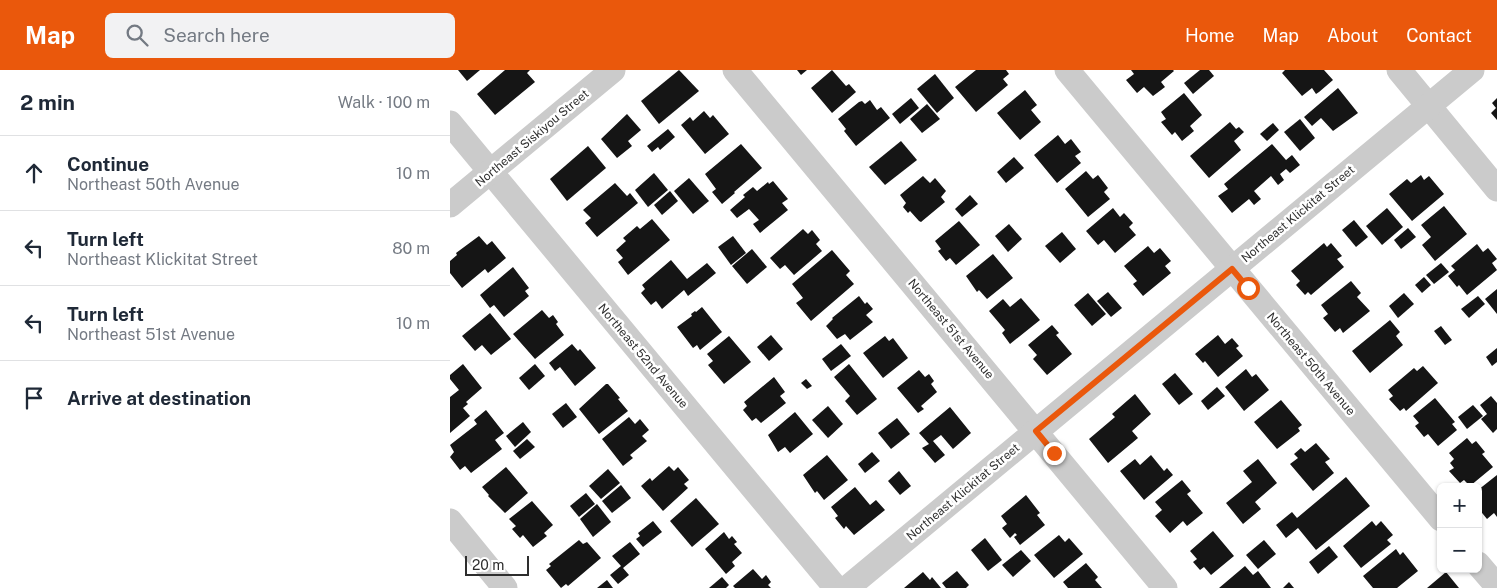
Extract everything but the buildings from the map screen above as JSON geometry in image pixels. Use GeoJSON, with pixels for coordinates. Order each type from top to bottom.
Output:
{"type":"FeatureCollection","features":[{"type":"Feature","properties":{"kind":"street","name":"Northeast Siskiyou Street"},"geometry":{"type":"LineString","coordinates":[[450,205],[614,70]]}},
{"type":"Feature","properties":{"kind":"street","name":"Northeast 51st Avenue"},"geometry":{"type":"LineString","coordinates":[[735,70],[1166,588]]}},
{"type":"Feature","properties":{"kind":"street","name":"Northeast 50th Avenue"},"geometry":{"type":"LineString","coordinates":[[1067,70],[1437,514]]}},
{"type":"Feature","properties":{"kind":"street"},"geometry":{"type":"LineString","coordinates":[[1399,70],[1497,189]]}},
{"type":"Feature","properties":{"kind":"street","name":"Northeast Klickitat Street"},"geometry":{"type":"LineString","coordinates":[[847,588],[1472,70]]}},
{"type":"Feature","properties":{"kind":"street","name":"Northeast 52nd Avenue"},"geometry":{"type":"LineString","coordinates":[[450,123],[836,588]]}},
{"type":"Feature","properties":{"kind":"street"},"geometry":{"type":"LineString","coordinates":[[450,521],[505,588]]}},
{"type":"Feature","properties":{"kind":"street"},"geometry":{"type":"LineString","coordinates":[[1482,569],[1497,586]]}},
{"type":"Feature","properties":{"kind":"route"},"geometry":{"type":"LineString","coordinates":[[1054,453],[1036,431],[1232,269],[1248,288]]}}]}
